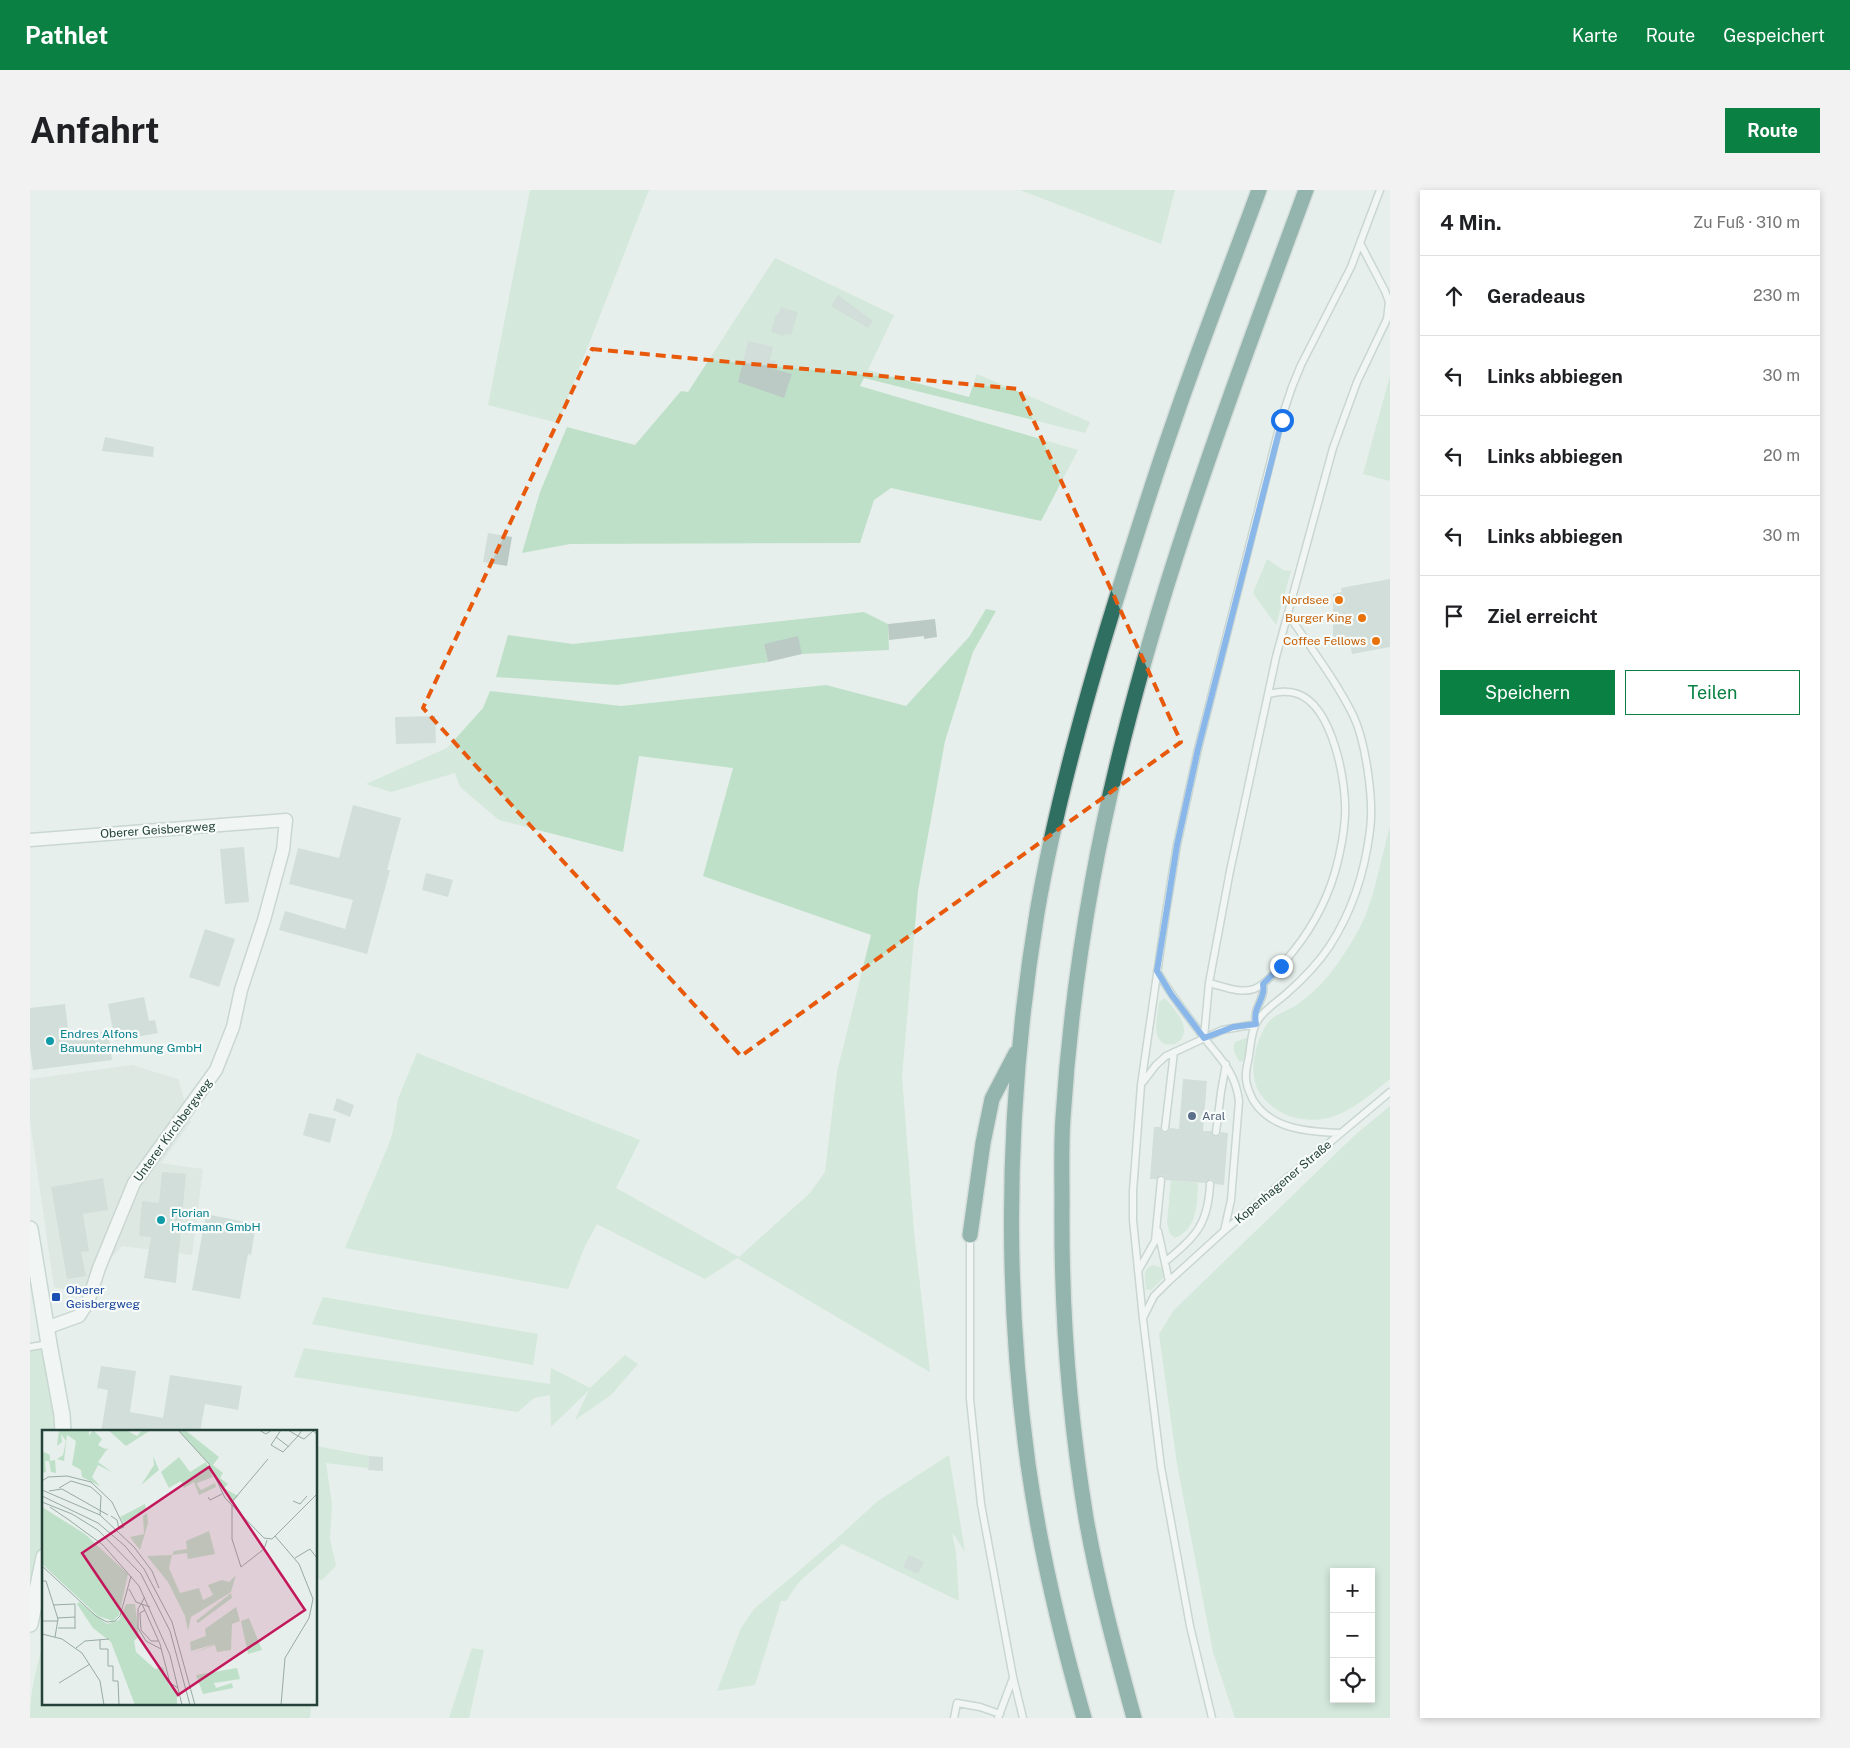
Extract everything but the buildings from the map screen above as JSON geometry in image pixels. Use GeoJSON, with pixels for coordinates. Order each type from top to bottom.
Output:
{"type":"FeatureCollection","features":[{"type":"Feature","properties":{"kind":"highway"},"geometry":{"type":"LineString","coordinates":[[1084,1718],[1064,1646],[1043,1553],[1028,1464],[1019,1377],[1013,1293],[1011,1205],[1014,1113],[1020,1045],[1039,904],[1070,760],[1091,682],[1173,424],[1260,190]]}},
{"type":"Feature","properties":{"kind":"highway"},"geometry":{"type":"LineString","coordinates":[[1134,1718],[1111,1634],[1087,1521],[1075,1442],[1061,1272],[1062,1121],[1069,1046],[1092,882],[1133,705],[1166,589],[1204,474],[1306,190]]}},
{"type":"Feature","properties":{"kind":"highway"},"geometry":{"type":"LineString","coordinates":[[970,1235],[983,1143],[992,1099],[1020,1045]]}},
{"type":"Feature","properties":{"kind":"street","name":"Oberer Geisbergweg"},"geometry":{"type":"LineString","coordinates":[[30,840],[286,820]]}},
{"type":"Feature","properties":{"kind":"street","name":"Unterer Kirchbergweg"},"geometry":{"type":"LineString","coordinates":[[46,1328],[79,1316],[88,1302],[99,1268],[134,1183],[216,1070],[233,1027],[241,990],[264,920],[283,850],[286,820]]}},
{"type":"Feature","properties":{"kind":"street"},"geometry":{"type":"LineString","coordinates":[[30,1229],[48,1344],[62,1415],[63,1430]]}},
{"type":"Feature","properties":{"kind":"street"},"geometry":{"type":"LineString","coordinates":[[30,1624],[42,1567]]}},
{"type":"Feature","properties":{"kind":"lane"},"geometry":{"type":"LineString","coordinates":[[1212,1718],[1190,1626],[1161,1467],[1143,1319],[1132,1205],[1141,1085],[1177,845],[1198,749],[1282,420],[1301,365],[1342,287],[1380,190]]}},
{"type":"Feature","properties":{"kind":"lane"},"geometry":{"type":"LineString","coordinates":[[1204,1038],[1209,983],[1230,871],[1268,694],[1288,614],[1333,448],[1348,402],[1387,319],[1389,302],[1360,243]]}},
{"type":"Feature","properties":{"kind":"lane"},"geometry":{"type":"LineString","coordinates":[[1141,1085],[1156,1065],[1174,1052],[1233,1027],[1256,1024],[1264,1013],[1306,975],[1329,946],[1351,906],[1364,866],[1370,829],[1370,796],[1367,764],[1354,716],[1336,684],[1288,614]]}},
{"type":"Feature","properties":{"kind":"lane"},"geometry":{"type":"LineString","coordinates":[[1209,983],[1245,991],[1253,990],[1263,984],[1297,947],[1320,910],[1335,872],[1343,836],[1345,814],[1342,772],[1318,709],[1309,700],[1294,692],[1268,694]]}},
{"type":"Feature","properties":{"kind":"lane"},"geometry":{"type":"LineString","coordinates":[[1157,971],[1171,994],[1226,1064],[1235,1080],[1239,1100],[1231,1200],[1224,1231]]}},
{"type":"Feature","properties":{"kind":"lane"},"geometry":{"type":"LineString","coordinates":[[1239,1100],[1251,1096],[1246,1076],[1256,1024],[1255,1009],[1263,996],[1263,984]]}},
{"type":"Feature","properties":{"kind":"lane"},"geometry":{"type":"LineString","coordinates":[[1165,1128],[1174,1052]]}},
{"type":"Feature","properties":{"kind":"lane"},"geometry":{"type":"LineString","coordinates":[[1216,1132],[1220,1092],[1226,1064]]}},
{"type":"Feature","properties":{"kind":"lane","name":"Kopenhagener Straße"},"geometry":{"type":"LineString","coordinates":[[1143,1319],[1151,1301],[1169,1281],[1224,1231],[1390,1092]]}},
{"type":"Feature","properties":{"kind":"lane","name":"Kopenhagener Straße"},"geometry":{"type":"LineString","coordinates":[[1251,1096],[1260,1109],[1286,1126],[1341,1133]]}},
{"type":"Feature","properties":{"kind":"lane"},"geometry":{"type":"LineString","coordinates":[[1138,1271],[1151,1250],[1158,1229],[1161,1180]]}},
{"type":"Feature","properties":{"kind":"lane"},"geometry":{"type":"LineString","coordinates":[[1165,1262],[1191,1239],[1203,1223],[1208,1209],[1210,1184]]}},
{"type":"Feature","properties":{"kind":"lane"},"geometry":{"type":"LineString","coordinates":[[1158,1229],[1169,1281]]}},
{"type":"Feature","properties":{"kind":"lane"},"geometry":{"type":"LineString","coordinates":[[970,1235],[970,1399],[981,1504],[1013,1676],[1023,1718]]}},
{"type":"Feature","properties":{"kind":"lane"},"geometry":{"type":"LineString","coordinates":[[30,1347],[48,1344]]}},
{"type":"Feature","properties":{"kind":"lane"},"geometry":{"type":"LineString","coordinates":[[954,1718],[958,1703],[980,1707],[999,1716],[1013,1676]]}},
{"type":"Feature","properties":{"kind":"highlighted area"},"geometry":{"type":"Polygon","coordinates":[[[592,349],[1019,389],[1181,742],[741,1056],[423,708],[592,349]]]}},
{"type":"Feature","properties":{"kind":"shaded area","name":"Florian Hofmann GmbH"},"geometry":{"type":"Polygon","coordinates":[[[132,1065],[178,1079],[191,1122],[161,1163],[203,1169],[192,1255],[122,1246],[79,1293],[54,1287],[30,1121],[30,1079],[132,1065]]]}},
{"type":"Feature","properties":{"kind":"green space"},"geometry":{"type":"Polygon","coordinates":[[[530,190],[649,190],[558,423],[488,405],[530,190]]]}},
{"type":"Feature","properties":{"kind":"green space"},"geometry":{"type":"Polygon","coordinates":[[[1020,190],[1175,190],[1161,244],[1020,190]]]}},
{"type":"Feature","properties":{"kind":"green space"},"geometry":{"type":"Polygon","coordinates":[[[775,258],[894,315],[868,370],[969,397],[977,374],[1090,422],[1085,433],[864,378],[860,386],[1078,450],[1041,521],[891,488],[874,500],[860,543],[570,544],[522,553],[540,492],[567,427],[635,445],[681,391],[688,392],[775,258]]]}},
{"type":"Feature","properties":{"kind":"green space"},"geometry":{"type":"Polygon","coordinates":[[[1390,376],[1390,481],[1363,474],[1390,376]]]}},
{"type":"Feature","properties":{"kind":"green space"},"geometry":{"type":"Polygon","coordinates":[[[1267,559],[1283,570],[1291,571],[1276,625],[1253,593],[1267,559]]]}},
{"type":"Feature","properties":{"kind":"green space"},"geometry":{"type":"Polygon","coordinates":[[[986,609],[996,611],[973,652],[945,741],[918,891],[902,1077],[914,1232],[930,1372],[737,1258],[705,1279],[597,1224],[585,1246],[568,1289],[345,1248],[389,1144],[398,1099],[417,1053],[640,1140],[616,1188],[739,1257],[810,1193],[825,1172],[837,1072],[871,935],[703,876],[733,768],[639,756],[623,852],[499,820],[460,787],[455,773],[391,792],[366,784],[447,748],[483,708],[490,691],[621,706],[826,685],[906,706],[969,637],[986,609]]]}},
{"type":"Feature","properties":{"kind":"green space"},"geometry":{"type":"Polygon","coordinates":[[[864,612],[888,624],[889,650],[802,654],[775,642],[764,644],[768,662],[617,685],[496,677],[508,635],[573,644],[864,612]]]}},
{"type":"Feature","properties":{"kind":"green space"},"geometry":{"type":"Polygon","coordinates":[[[1390,827],[1390,1079],[1368,1097],[1334,1116],[1308,1120],[1293,1117],[1268,1103],[1258,1090],[1254,1074],[1257,1047],[1263,1031],[1270,1021],[1305,999],[1325,980],[1362,924],[1370,904],[1390,827]]]}},
{"type":"Feature","properties":{"kind":"green space"},"geometry":{"type":"Polygon","coordinates":[[[1164,998],[1173,1007],[1183,1023],[1184,1032],[1182,1038],[1177,1043],[1165,1044],[1157,1034],[1156,1022],[1159,1002],[1164,998]]]}},
{"type":"Feature","properties":{"kind":"green space"},"geometry":{"type":"Polygon","coordinates":[[[1248,1038],[1246,1059],[1240,1062],[1234,1052],[1234,1045],[1235,1042],[1248,1038]]]}},
{"type":"Feature","properties":{"kind":"green space"},"geometry":{"type":"Polygon","coordinates":[[[1390,1106],[1390,1718],[1235,1718],[1213,1652],[1177,1464],[1159,1334],[1174,1310],[1355,1135],[1390,1106]]]}},
{"type":"Feature","properties":{"kind":"green space"},"geometry":{"type":"Polygon","coordinates":[[[1171,1180],[1198,1183],[1195,1215],[1183,1234],[1175,1238],[1170,1234],[1167,1223],[1171,1180]]]}},
{"type":"Feature","properties":{"kind":"green space"},"geometry":{"type":"Polygon","coordinates":[[[1153,1265],[1162,1268],[1164,1277],[1151,1290],[1146,1289],[1145,1274],[1147,1269],[1153,1265]]]}},
{"type":"Feature","properties":{"kind":"green space"},"geometry":{"type":"Polygon","coordinates":[[[323,1297],[538,1334],[533,1365],[312,1324],[323,1297]]]}},
{"type":"Feature","properties":{"kind":"green space"},"geometry":{"type":"Polygon","coordinates":[[[49,1344],[63,1430],[42,1430],[42,1567],[30,1624],[30,1348],[49,1344]]]}},
{"type":"Feature","properties":{"kind":"green space"},"geometry":{"type":"Polygon","coordinates":[[[304,1348],[550,1384],[551,1368],[590,1388],[625,1355],[638,1364],[611,1395],[575,1420],[589,1390],[551,1427],[550,1395],[534,1398],[518,1412],[294,1377],[304,1348]]]}},
{"type":"Feature","properties":{"kind":"green space"},"geometry":{"type":"Polygon","coordinates":[[[318,1446],[369,1456],[368,1468],[326,1463],[332,1504],[330,1539],[336,1566],[322,1580],[318,1579],[318,1446]]]}},
{"type":"Feature","properties":{"kind":"green space"},"geometry":{"type":"Polygon","coordinates":[[[949,1455],[965,1552],[952,1532],[956,1552],[959,1601],[842,1544],[799,1582],[786,1601],[781,1601],[755,1685],[717,1691],[741,1628],[754,1609],[878,1501],[949,1455]]]}},
{"type":"Feature","properties":{"kind":"green space"},"geometry":{"type":"Polygon","coordinates":[[[42,1647],[42,1706],[311,1706],[310,1718],[30,1718],[36,1669],[42,1647]]]}},
{"type":"Feature","properties":{"kind":"green space"},"geometry":{"type":"Polygon","coordinates":[[[472,1648],[484,1650],[469,1718],[449,1718],[472,1648]]]}},
{"type":"Feature","properties":{"kind":"place","name":"Nordsee"},"geometry":{"type":"Point","coordinates":[1339,600]}},
{"type":"Feature","properties":{"kind":"place","name":"Burger King"},"geometry":{"type":"Point","coordinates":[1362,618]}},
{"type":"Feature","properties":{"kind":"place","name":"Coffee Fellows"},"geometry":{"type":"Point","coordinates":[1376,641]}},
{"type":"Feature","properties":{"kind":"place","name":"Endres Alfons Bauunternehmung GmbH"},"geometry":{"type":"Point","coordinates":[50,1041]}},
{"type":"Feature","properties":{"kind":"place","name":"Aral"},"geometry":{"type":"Point","coordinates":[1192,1116]}},
{"type":"Feature","properties":{"kind":"place","name":"Florian Hofmann GmbH"},"geometry":{"type":"Point","coordinates":[161,1220]}},
{"type":"Feature","properties":{"kind":"place","name":"Oberer Geisbergweg"},"geometry":{"type":"Point","coordinates":[56,1297]}},
{"type":"Feature","properties":{"kind":"route"},"geometry":{"type":"LineString","coordinates":[[1281,966],[1263,984],[1263,996],[1255,1009],[1256,1024],[1233,1027],[1204,1038],[1171,994],[1157,971],[1177,845],[1198,749],[1282,420]]}}]}
